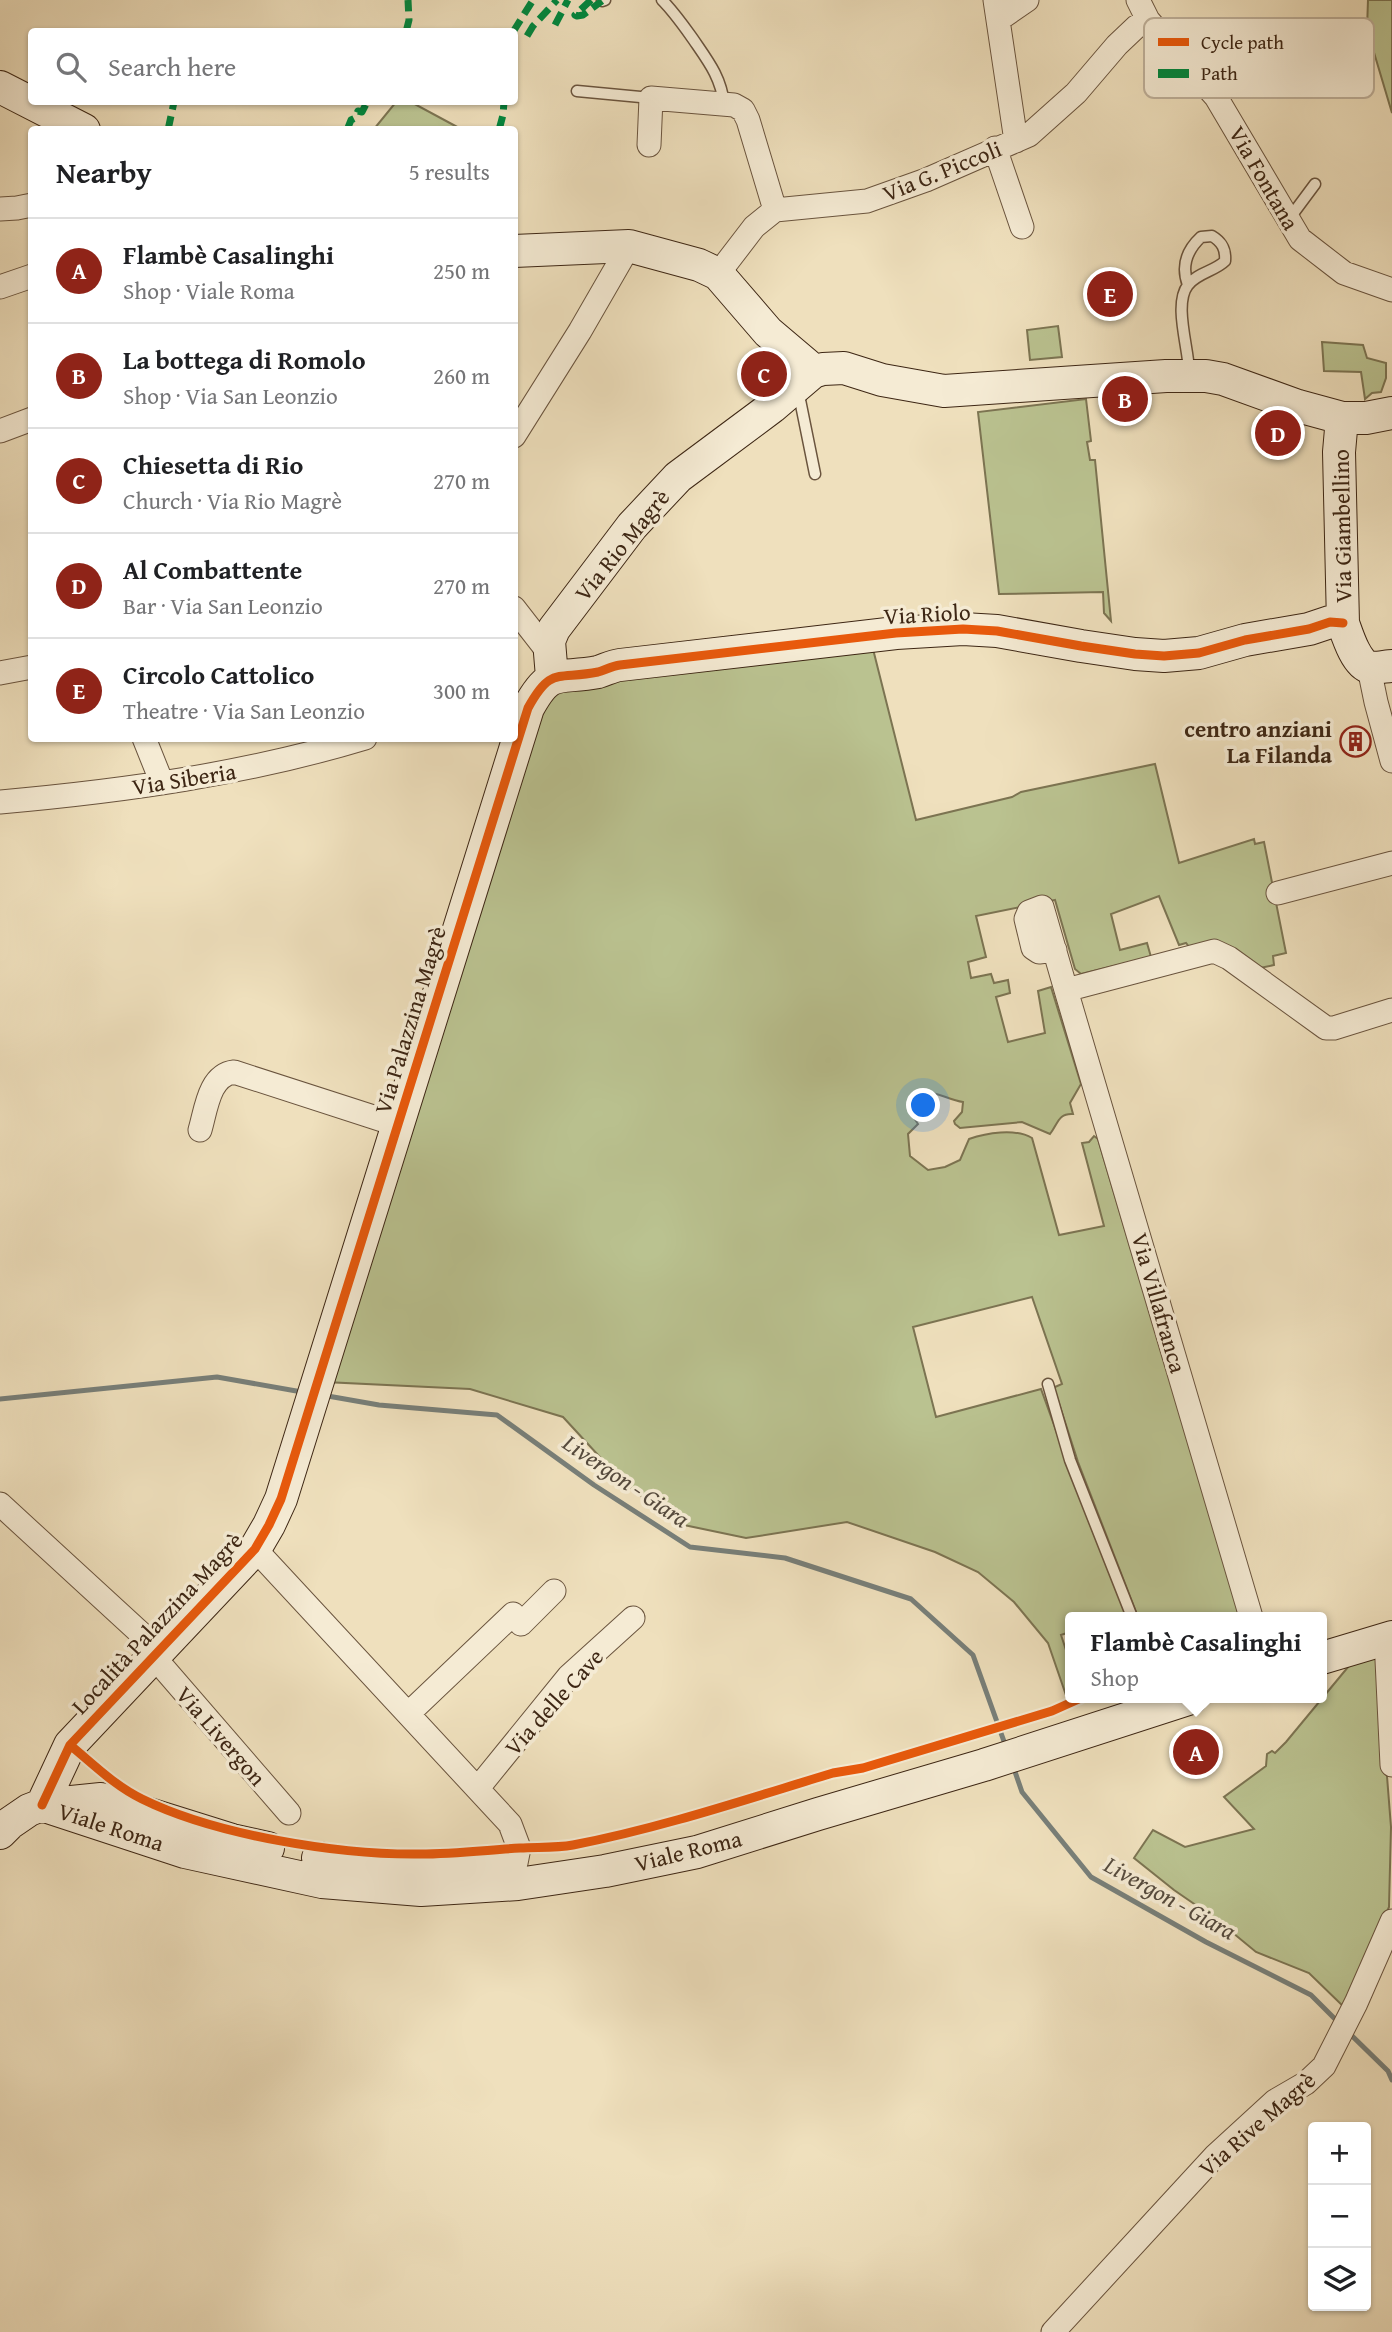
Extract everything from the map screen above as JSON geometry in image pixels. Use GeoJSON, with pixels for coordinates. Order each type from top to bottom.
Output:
{"type":"FeatureCollection","features":[{"type":"Feature","properties":{"kind":"street"},"geometry":{"type":"LineString","coordinates":[[1023,228],[1006,144],[997,10],[1027,0]]}},
{"type":"Feature","properties":{"kind":"street","name":"Via G. Piccoli"},"geometry":{"type":"LineString","coordinates":[[775,209],[867,201],[926,180],[1029,135],[1088,81],[1117,45],[1136,27],[1143,10]]}},
{"type":"Feature","properties":{"kind":"street"},"geometry":{"type":"LineString","coordinates":[[0,88],[28,102]]}},
{"type":"Feature","properties":{"kind":"street"},"geometry":{"type":"LineString","coordinates":[[649,145],[650,98],[734,105],[743,110],[775,209],[754,227],[718,274]]}},
{"type":"Feature","properties":{"kind":"street","name":"Via Fontana"},"geometry":{"type":"LineString","coordinates":[[1217,98],[1300,239],[1344,273],[1392,290]]}},
{"type":"Feature","properties":{"kind":"street"},"geometry":{"type":"LineString","coordinates":[[34,105],[77,126]]}},
{"type":"Feature","properties":{"kind":"street"},"geometry":{"type":"LineString","coordinates":[[0,209],[28,206]]}},
{"type":"Feature","properties":{"kind":"street"},"geometry":{"type":"LineString","coordinates":[[518,430],[629,246]]}},
{"type":"Feature","properties":{"kind":"street"},"geometry":{"type":"LineString","coordinates":[[518,251],[629,246],[699,265],[718,274],[768,332],[807,365],[805,379]]}},
{"type":"Feature","properties":{"kind":"street"},"geometry":{"type":"LineString","coordinates":[[0,287],[28,277]]}},
{"type":"Feature","properties":{"kind":"street"},"geometry":{"type":"LineString","coordinates":[[805,379],[833,367],[882,380],[944,391],[1189,375],[1223,379],[1298,406],[1342,418],[1366,418],[1392,413]]}},
{"type":"Feature","properties":{"kind":"street","name":"Via Rio Magrè"},"geometry":{"type":"LineString","coordinates":[[550,665],[549,642],[554,629],[632,526],[678,477],[805,379]]}},
{"type":"Feature","properties":{"kind":"street","name":"Via Giambellino"},"geometry":{"type":"LineString","coordinates":[[1342,418],[1339,458],[1343,623],[1357,655],[1381,667]]}},
{"type":"Feature","properties":{"kind":"street"},"geometry":{"type":"LineString","coordinates":[[0,431],[28,420]]}},
{"type":"Feature","properties":{"kind":"street"},"geometry":{"type":"LineString","coordinates":[[518,614],[550,665]]}},
{"type":"Feature","properties":{"kind":"street","name":"Via Riolo"},"geometry":{"type":"LineString","coordinates":[[550,665],[601,671],[620,665],[895,633],[962,629],[997,631],[1081,646],[1164,656],[1199,653],[1245,640],[1309,629],[1331,622],[1343,623]]}},
{"type":"Feature","properties":{"kind":"street","name":"Via Palazzina Magrè"},"geometry":{"type":"LineString","coordinates":[[521,705],[539,688],[550,665]]}},
{"type":"Feature","properties":{"kind":"street"},"geometry":{"type":"LineString","coordinates":[[1381,667],[1376,702],[1392,761]]}},
{"type":"Feature","properties":{"kind":"street"},"geometry":{"type":"LineString","coordinates":[[0,673],[28,668]]}},
{"type":"Feature","properties":{"kind":"street"},"geometry":{"type":"LineString","coordinates":[[146,742],[162,783]]}},
{"type":"Feature","properties":{"kind":"street","name":"Via Siberia"},"geometry":{"type":"LineString","coordinates":[[0,803],[229,773],[311,755],[352,742]]}},
{"type":"Feature","properties":{"kind":"street","name":"Via Palazzina Magrè"},"geometry":{"type":"LineString","coordinates":[[316,1382],[398,1125],[510,742]]}},
{"type":"Feature","properties":{"kind":"street"},"geometry":{"type":"LineString","coordinates":[[1278,893],[1392,863]]}},
{"type":"Feature","properties":{"kind":"street","name":"Via Villafranca"},"geometry":{"type":"LineString","coordinates":[[1055,950],[1250,1612]]}},
{"type":"Feature","properties":{"kind":"street"},"geometry":{"type":"LineString","coordinates":[[1066,989],[1214,951],[1229,958],[1326,1028],[1334,1028],[1392,1010]]}},
{"type":"Feature","properties":{"kind":"street"},"geometry":{"type":"LineString","coordinates":[[200,1130],[214,1084],[226,1073],[234,1072],[398,1125]]}},
{"type":"Feature","properties":{"kind":"street","name":"Località Palazzina Magrè"},"geometry":{"type":"LineString","coordinates":[[43,1805],[70,1745],[255,1549],[281,1499],[316,1382]]}},
{"type":"Feature","properties":{"kind":"street","name":"Località Palazzina Magrè"},"geometry":{"type":"LineString","coordinates":[[0,1504],[157,1654]]}},
{"type":"Feature","properties":{"kind":"street"},"geometry":{"type":"LineString","coordinates":[[255,1549],[510,1824],[519,1848],[516,1863]]}},
{"type":"Feature","properties":{"kind":"street"},"geometry":{"type":"LineString","coordinates":[[409,1713],[513,1614],[522,1624],[554,1591]]}},
{"type":"Feature","properties":{"kind":"street","name":"Via delle Cave"},"geometry":{"type":"LineString","coordinates":[[478,1788],[569,1676],[633,1618]]}},
{"type":"Feature","properties":{"kind":"street"},"geometry":{"type":"LineString","coordinates":[[1327,1637],[1388,1628]]}},
{"type":"Feature","properties":{"kind":"street"},"geometry":{"type":"LineString","coordinates":[[1327,1656],[1388,1628]]}},
{"type":"Feature","properties":{"kind":"street"},"geometry":{"type":"LineString","coordinates":[[1388,1628],[1387,1699],[1392,1765]]}},
{"type":"Feature","properties":{"kind":"street","name":"Via Livergon"},"geometry":{"type":"LineString","coordinates":[[157,1654],[289,1813]]}},
{"type":"Feature","properties":{"kind":"street","name":"Viale Roma"},"geometry":{"type":"LineString","coordinates":[[43,1805],[101,1799],[232,1840],[330,1861],[453,1866],[559,1861],[673,1839],[870,1790],[1154,1703]]}},
{"type":"Feature","properties":{"kind":"street","name":"Viale Roma"},"geometry":{"type":"LineString","coordinates":[[43,1805],[185,1852],[322,1882],[421,1890],[518,1884],[697,1852],[870,1790]]}},
{"type":"Feature","properties":{"kind":"street"},"geometry":{"type":"LineString","coordinates":[[3,1824],[43,1805]]}},
{"type":"Feature","properties":{"kind":"street","name":"Via Rive Magrè"},"geometry":{"type":"LineString","coordinates":[[1053,2332],[1215,2156],[1276,2101],[1306,2083],[1325,2066],[1392,1922]]}},
{"type":"Feature","properties":{"kind":"lane"},"geometry":{"type":"LineString","coordinates":[[662,0],[715,69],[724,104]]}},
{"type":"Feature","properties":{"kind":"lane"},"geometry":{"type":"LineString","coordinates":[[577,91],[650,98]]}},
{"type":"Feature","properties":{"kind":"lane"},"geometry":{"type":"LineString","coordinates":[[1289,219],[1315,184]]}},
{"type":"Feature","properties":{"kind":"lane"},"geometry":{"type":"LineString","coordinates":[[1188,285],[1184,271],[1188,252],[1201,237],[1212,236],[1222,244],[1225,261],[1188,285],[1182,297],[1189,375]]}},
{"type":"Feature","properties":{"kind":"lane"},"geometry":{"type":"LineString","coordinates":[[805,379],[815,474]]}},
{"type":"Feature","properties":{"kind":"lane"},"geometry":{"type":"LineString","coordinates":[[1048,1384],[1070,1460],[1130,1612]]}},
{"type":"Feature","properties":{"kind":"green space"},"geometry":{"type":"Polygon","coordinates":[[[1368,0],[1392,0],[1392,113],[1374,53],[1374,18],[1367,18],[1368,0]]]}},
{"type":"Feature","properties":{"kind":"green space"},"geometry":{"type":"Polygon","coordinates":[[[394,105],[417,105],[455,126],[376,126],[394,105]]]}},
{"type":"Feature","properties":{"kind":"green space"},"geometry":{"type":"Polygon","coordinates":[[[1058,326],[1062,357],[1030,360],[1027,330],[1058,326]]]}},
{"type":"Feature","properties":{"kind":"green space"},"geometry":{"type":"Polygon","coordinates":[[[1322,342],[1363,345],[1367,358],[1386,363],[1386,378],[1381,392],[1372,393],[1365,399],[1361,372],[1324,371],[1322,342]]]}},
{"type":"Feature","properties":{"kind":"green space"},"geometry":{"type":"Polygon","coordinates":[[[1086,399],[1091,441],[1087,442],[1090,460],[1095,460],[1111,621],[1104,613],[1103,592],[999,594],[978,412],[1086,399]]]}},
{"type":"Feature","properties":{"kind":"green space"},"geometry":{"type":"Polygon","coordinates":[[[873,649],[916,820],[1012,797],[1021,792],[1155,764],[1179,863],[1254,839],[1255,844],[1264,842],[1286,953],[1273,956],[1274,965],[1260,968],[1190,948],[1186,943],[1179,945],[1159,896],[1111,914],[1120,950],[1147,943],[1151,957],[1081,974],[1075,969],[1055,900],[976,916],[986,957],[968,962],[971,978],[991,974],[994,983],[1008,980],[1010,993],[996,997],[1008,1042],[1045,1033],[1038,991],[1051,987],[1081,1084],[1070,1103],[1073,1114],[1061,1117],[1050,1134],[1022,1122],[960,1128],[954,1121],[962,1112],[963,1102],[931,1092],[918,1094],[912,1099],[908,1109],[918,1124],[908,1134],[910,1156],[928,1170],[945,1167],[960,1160],[969,1139],[1009,1132],[1032,1138],[1059,1235],[1104,1226],[1082,1143],[1089,1142],[1094,1136],[1098,1139],[1240,1612],[1136,1612],[1078,1462],[1055,1391],[1055,1387],[1062,1384],[1032,1297],[913,1327],[936,1417],[1041,1389],[1125,1612],[1065,1612],[1065,1634],[1061,1635],[1065,1647],[1065,1692],[1048,1643],[1014,1602],[978,1572],[935,1552],[847,1522],[746,1538],[684,1525],[621,1480],[563,1417],[470,1389],[325,1382],[546,703],[569,684],[873,649]]]}},
{"type":"Feature","properties":{"kind":"green space"},"geometry":{"type":"Polygon","coordinates":[[[1374,1658],[1378,1662],[1391,1827],[1389,1907],[1347,2010],[1309,1973],[1256,1952],[1134,1858],[1153,1830],[1185,1847],[1254,1829],[1224,1797],[1266,1766],[1267,1754],[1272,1751],[1275,1753],[1318,1703],[1327,1703],[1327,1692],[1353,1661],[1374,1658]]]}},
{"type":"Feature","properties":{"kind":"waterway","name":"Livergon - Giara"},"geometry":{"type":"LineString","coordinates":[[0,1399],[217,1377],[302,1392]]}},
{"type":"Feature","properties":{"kind":"waterway","name":"Livergon - Giara"},"geometry":{"type":"LineString","coordinates":[[322,1395],[379,1405],[497,1415],[594,1485],[690,1547],[785,1558],[911,1599],[973,1655],[1006,1747]]}},
{"type":"Feature","properties":{"kind":"waterway","name":"Livergon - Giara"},"geometry":{"type":"LineString","coordinates":[[1013,1766],[1022,1792],[1091,1877],[1206,1942],[1311,1995],[1338,2022]]}},
{"type":"Feature","properties":{"kind":"waterway","name":"Livergon - Giara"},"geometry":{"type":"LineString","coordinates":[[1347,2031],[1388,2071],[1392,2080]]}},
{"type":"Feature","properties":{"kind":"marked path"},"geometry":{"type":"LineString","coordinates":[[407,28],[408,0]]}},
{"type":"Feature","properties":{"kind":"marked path"},"geometry":{"type":"LineString","coordinates":[[516,28],[533,0]]}},
{"type":"Feature","properties":{"kind":"marked path"},"geometry":{"type":"LineString","coordinates":[[527,36],[557,0]]}},
{"type":"Feature","properties":{"kind":"marked path"},"geometry":{"type":"LineString","coordinates":[[555,25],[568,0]]}},
{"type":"Feature","properties":{"kind":"marked path"},"geometry":{"type":"LineString","coordinates":[[591,0],[575,15],[583,15],[602,1]]}},
{"type":"Feature","properties":{"kind":"marked path"},"geometry":{"type":"LineString","coordinates":[[169,126],[173,105]]}},
{"type":"Feature","properties":{"kind":"marked path"},"geometry":{"type":"LineString","coordinates":[[349,126],[366,105]]}},
{"type":"Feature","properties":{"kind":"marked path"},"geometry":{"type":"LineString","coordinates":[[500,126],[504,105]]}},
{"type":"Feature","properties":{"kind":"cycle path"},"geometry":{"type":"LineString","coordinates":[[518,740],[528,708],[549,680],[598,672],[620,665],[896,633],[963,629],[997,631],[1081,646],[1164,656],[1199,653],[1330,622],[1343,623]]}},
{"type":"Feature","properties":{"kind":"cycle path"},"geometry":{"type":"LineString","coordinates":[[42,1805],[70,1745],[255,1549],[281,1499],[517,742]]}},
{"type":"Feature","properties":{"kind":"cycle path"},"geometry":{"type":"LineString","coordinates":[[70,1745],[132,1794],[205,1823],[315,1847],[388,1853],[445,1853],[567,1846],[606,1838],[833,1773],[863,1768],[1052,1711],[1070,1703]]}},
{"type":"Feature","properties":{"kind":"place","name":"Circolo Cattolico"},"geometry":{"type":"Point","coordinates":[1110,294]}},
{"type":"Feature","properties":{"kind":"place","name":"Chiesetta di Rio"},"geometry":{"type":"Point","coordinates":[764,374]}},
{"type":"Feature","properties":{"kind":"place","name":"La bottega di Romolo"},"geometry":{"type":"Point","coordinates":[1125,399]}},
{"type":"Feature","properties":{"kind":"place","name":"Al Combattente"},"geometry":{"type":"Point","coordinates":[1278,433]}},
{"type":"Feature","properties":{"kind":"place","name":"centro anziani La Filanda"},"geometry":{"type":"Point","coordinates":[1355,742]}},
{"type":"Feature","properties":{"kind":"place","name":"Flambè Casalinghi"},"geometry":{"type":"Point","coordinates":[1196,1752]}}]}
